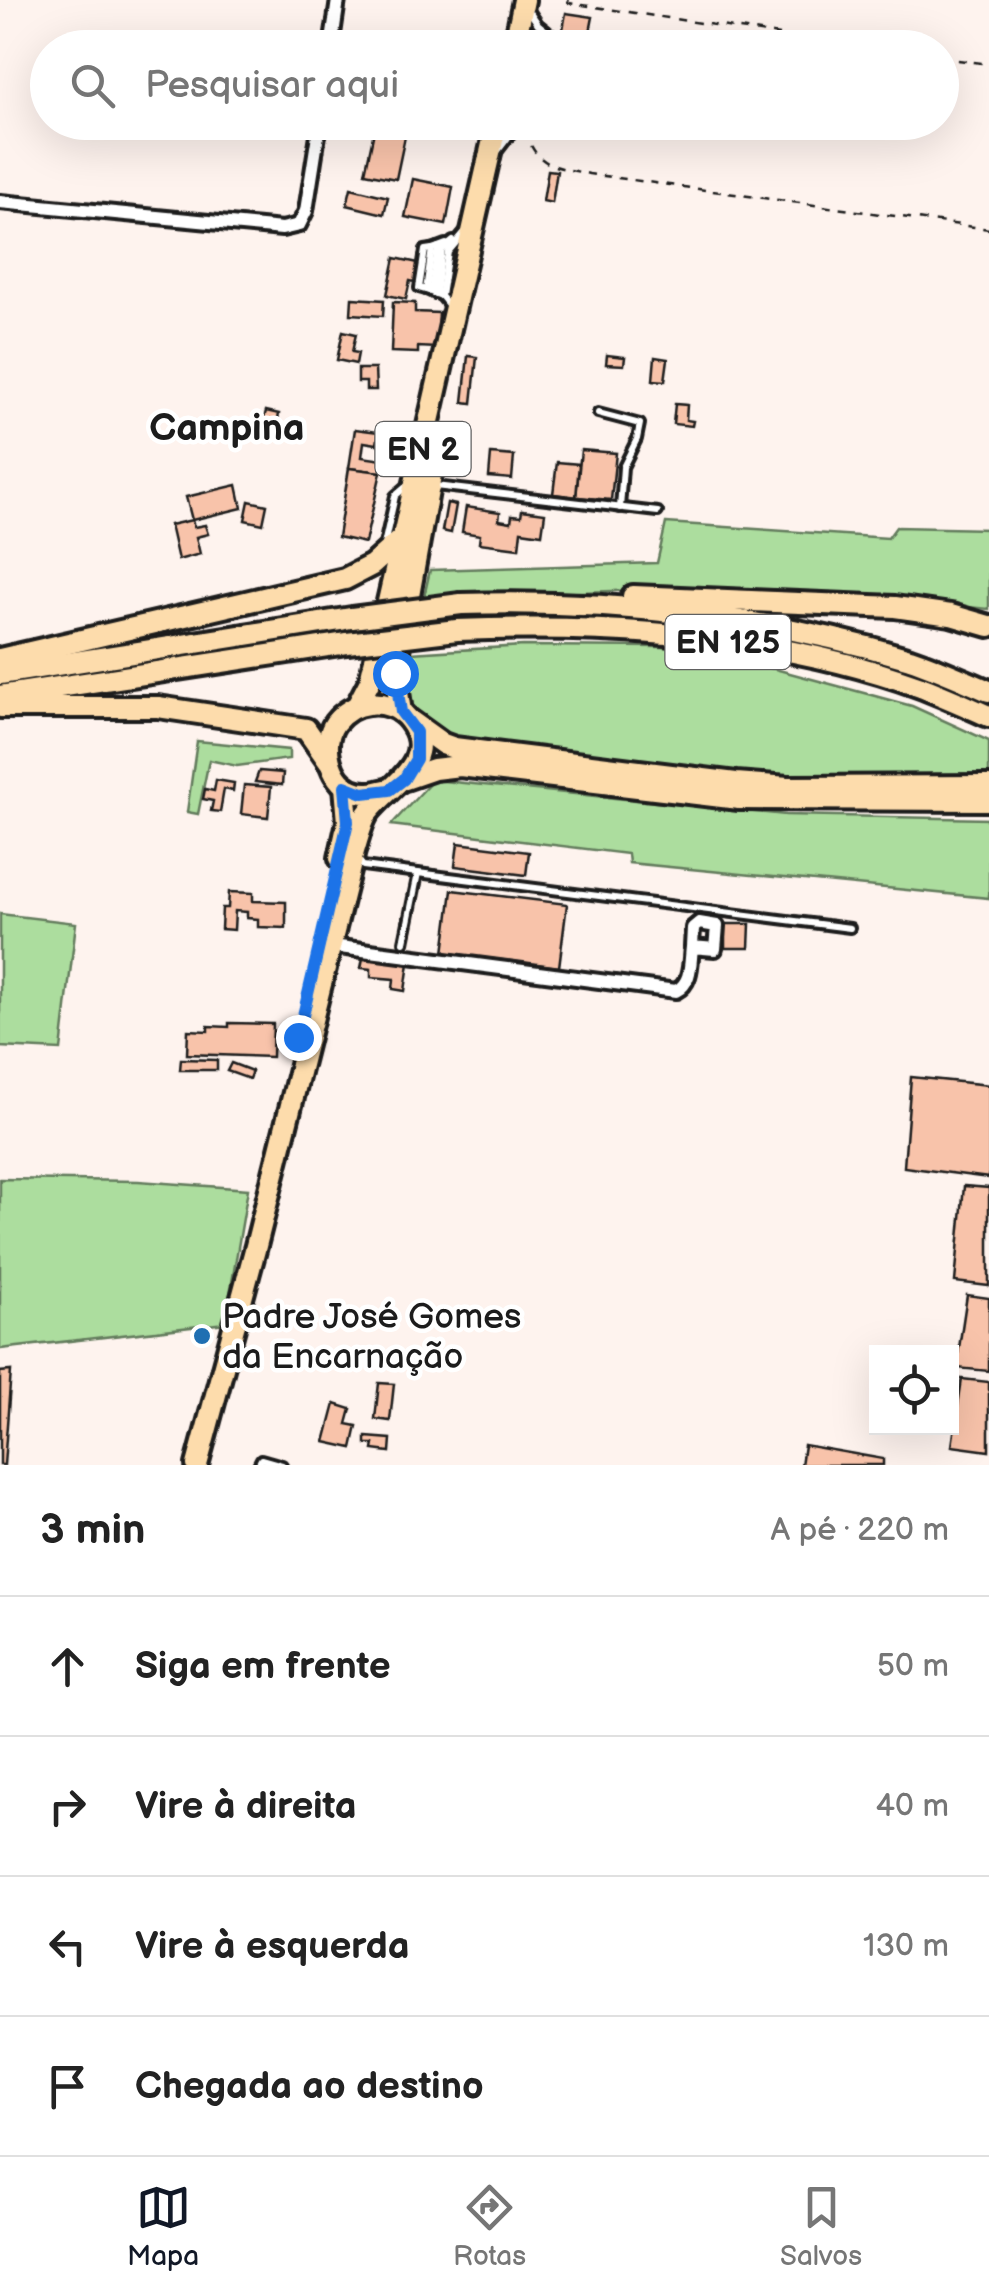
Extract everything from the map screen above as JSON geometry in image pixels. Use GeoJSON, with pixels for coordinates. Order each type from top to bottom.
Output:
{"type":"FeatureCollection","features":[{"type":"Feature","properties":{"kind":"main road"},"geometry":{"type":"LineString","coordinates":[[518,30],[524,0]]}},
{"type":"Feature","properties":{"kind":"main road","name":"EN 2"},"geometry":{"type":"LineString","coordinates":[[198,1464],[354,851],[366,816],[416,759],[418,746],[405,716],[395,673],[422,481],[453,316],[493,140]]}},
{"type":"Feature","properties":{"kind":"main road","name":"EN 2"},"geometry":{"type":"LineString","coordinates":[[276,1166],[298,1037],[348,822],[340,779],[330,762],[329,735],[344,714],[357,706],[370,682],[404,536],[422,481],[482,189]]}},
{"type":"Feature","properties":{"kind":"main road"},"geometry":{"type":"LineString","coordinates":[[0,659],[345,579],[383,558],[404,536]]}},
{"type":"Feature","properties":{"kind":"main road"},"geometry":{"type":"LineString","coordinates":[[532,602],[612,596],[894,607],[951,615],[989,626]]}},
{"type":"Feature","properties":{"kind":"main road","name":"EN 125"},"geometry":{"type":"LineString","coordinates":[[0,674],[352,618],[461,604],[532,602],[615,606],[799,632],[912,660],[989,691]]}},
{"type":"Feature","properties":{"kind":"main road","name":"EN 125"},"geometry":{"type":"LineString","coordinates":[[0,696],[457,630],[609,630],[775,649],[918,686],[989,716]]}},
{"type":"Feature","properties":{"kind":"main road"},"geometry":{"type":"LineString","coordinates":[[357,706],[382,704],[454,748],[655,776],[788,786],[989,786]]}},
{"type":"Feature","properties":{"kind":"main road"},"geometry":{"type":"LineString","coordinates":[[0,707],[158,708],[298,726],[312,735],[340,779],[363,793],[434,769],[460,766],[739,799],[989,800]]}},
{"type":"Feature","properties":{"kind":"street"},"geometry":{"type":"LineString","coordinates":[[334,30],[338,0]]}},
{"type":"Feature","properties":{"kind":"street"},"geometry":{"type":"LineString","coordinates":[[0,202],[282,229],[299,225],[306,211],[317,140]]}},
{"type":"Feature","properties":{"kind":"street"},"geometry":{"type":"LineString","coordinates":[[332,946],[676,991],[688,979],[692,947]]}},
{"type":"Feature","properties":{"kind":"lane"},"geometry":{"type":"LineString","coordinates":[[524,0],[545,30]]}},
{"type":"Feature","properties":{"kind":"lane"},"geometry":{"type":"LineString","coordinates":[[488,165],[507,140]]}},
{"type":"Feature","properties":{"kind":"lane"},"geometry":{"type":"LineString","coordinates":[[433,293],[448,252],[476,216]]}},
{"type":"Feature","properties":{"kind":"lane"},"geometry":{"type":"LineString","coordinates":[[433,293],[442,250],[462,235]]}},
{"type":"Feature","properties":{"kind":"lane"},"geometry":{"type":"LineString","coordinates":[[452,242],[435,248],[433,293],[453,316]]}},
{"type":"Feature","properties":{"kind":"lane"},"geometry":{"type":"LineString","coordinates":[[598,413],[640,424],[637,440],[623,466],[620,508]]}},
{"type":"Feature","properties":{"kind":"lane"},"geometry":{"type":"LineString","coordinates":[[383,558],[395,496],[422,481],[658,512]]}},
{"type":"Feature","properties":{"kind":"lane"},"geometry":{"type":"LineString","coordinates":[[354,851],[363,866],[850,928]]}},
{"type":"Feature","properties":{"kind":"lane"},"geometry":{"type":"LineString","coordinates":[[346,884],[362,872],[376,868]]}},
{"type":"Feature","properties":{"kind":"lane"},"geometry":{"type":"LineString","coordinates":[[404,942],[418,873]]}},
{"type":"Feature","properties":{"kind":"lane"},"geometry":{"type":"LineString","coordinates":[[258,1465],[261,1458],[282,1465]]}},
{"type":"Feature","properties":{"kind":"path"},"geometry":{"type":"LineString","coordinates":[[567,0],[745,30]]}},
{"type":"Feature","properties":{"kind":"path"},"geometry":{"type":"LineString","coordinates":[[959,60],[989,64]]}},
{"type":"Feature","properties":{"kind":"path"},"geometry":{"type":"LineString","coordinates":[[528,140],[536,158],[589,174],[989,230]]}},
{"type":"Feature","properties":{"kind":"green space"},"geometry":{"type":"Polygon","coordinates":[[[666,523],[888,538],[896,527],[989,529],[989,609],[819,593],[643,590],[424,597],[430,570],[657,563],[666,523]]]}},
{"type":"Feature","properties":{"kind":"green space"},"geometry":{"type":"Polygon","coordinates":[[[523,646],[663,647],[775,669],[912,706],[989,741],[989,774],[935,778],[718,777],[463,741],[433,727],[414,710],[407,686],[411,653],[523,646]]]}},
{"type":"Feature","properties":{"kind":"green space"},"geometry":{"type":"Polygon","coordinates":[[[197,741],[289,750],[289,759],[237,766],[209,760],[198,814],[187,812],[197,741]]]}},
{"type":"Feature","properties":{"kind":"green space"},"geometry":{"type":"Polygon","coordinates":[[[433,780],[786,815],[989,819],[989,898],[629,863],[628,854],[391,825],[433,780]]]}},
{"type":"Feature","properties":{"kind":"green space"},"geometry":{"type":"Polygon","coordinates":[[[0,914],[76,923],[61,1050],[0,1047],[0,914]]]}},
{"type":"Feature","properties":{"kind":"green space"},"geometry":{"type":"Polygon","coordinates":[[[0,1179],[138,1181],[248,1189],[225,1323],[0,1349],[0,1179]]]}},
{"type":"Feature","properties":{"kind":"building"},"geometry":{"type":"Polygon","coordinates":[[[566,13],[593,17],[590,30],[563,30],[566,13]]]}},
{"type":"Feature","properties":{"kind":"building"},"geometry":{"type":"Polygon","coordinates":[[[372,140],[404,140],[396,179],[365,173],[372,140]]]}},
{"type":"Feature","properties":{"kind":"building"},"geometry":{"type":"Polygon","coordinates":[[[548,170],[557,171],[552,203],[543,201],[548,170]]]}},
{"type":"Feature","properties":{"kind":"building"},"geometry":{"type":"Polygon","coordinates":[[[413,179],[453,187],[446,225],[405,217],[413,179]]]}},
{"type":"Feature","properties":{"kind":"building"},"geometry":{"type":"Polygon","coordinates":[[[351,188],[388,197],[384,214],[347,205],[351,188]]]}},
{"type":"Feature","properties":{"kind":"building"},"geometry":{"type":"Polygon","coordinates":[[[395,258],[451,270],[447,289],[410,281],[406,299],[387,295],[395,258]]]}},
{"type":"Feature","properties":{"kind":"building"},"geometry":{"type":"Polygon","coordinates":[[[352,298],[384,300],[383,316],[351,314],[352,298]]]}},
{"type":"Feature","properties":{"kind":"building"},"geometry":{"type":"Polygon","coordinates":[[[393,302],[415,303],[415,312],[439,313],[437,348],[418,347],[418,353],[391,352],[393,302]]]}},
{"type":"Feature","properties":{"kind":"building"},"geometry":{"type":"Polygon","coordinates":[[[343,331],[356,334],[352,352],[358,353],[356,364],[337,360],[343,331]]]}},
{"type":"Feature","properties":{"kind":"building"},"geometry":{"type":"Polygon","coordinates":[[[607,355],[625,357],[624,365],[606,364],[607,355]]]}},
{"type":"Feature","properties":{"kind":"building"},"geometry":{"type":"Polygon","coordinates":[[[468,356],[477,357],[472,403],[463,402],[468,356]]]}},
{"type":"Feature","properties":{"kind":"building"},"geometry":{"type":"Polygon","coordinates":[[[655,357],[668,359],[665,381],[653,380],[655,357]]]}},
{"type":"Feature","properties":{"kind":"building"},"geometry":{"type":"Polygon","coordinates":[[[358,369],[375,369],[376,390],[366,390],[366,382],[358,382],[358,369]]]}},
{"type":"Feature","properties":{"kind":"building"},"geometry":{"type":"Polygon","coordinates":[[[675,404],[687,405],[686,420],[693,421],[692,426],[673,424],[675,404]]]}},
{"type":"Feature","properties":{"kind":"building"},"geometry":{"type":"Polygon","coordinates":[[[266,411],[279,414],[276,430],[262,426],[266,411]]]}},
{"type":"Feature","properties":{"kind":"building"},"geometry":{"type":"Polygon","coordinates":[[[380,428],[409,433],[404,461],[385,458],[388,439],[378,438],[380,428]]]}},
{"type":"Feature","properties":{"kind":"building"},"geometry":{"type":"Polygon","coordinates":[[[355,429],[379,432],[377,444],[364,442],[362,457],[383,460],[381,472],[349,468],[355,429]]]}},
{"type":"Feature","properties":{"kind":"building"},"geometry":{"type":"Polygon","coordinates":[[[581,450],[616,453],[611,500],[576,497],[581,450]]]}},
{"type":"Feature","properties":{"kind":"building"},"geometry":{"type":"Polygon","coordinates":[[[491,454],[514,456],[512,479],[489,477],[491,454]]]}},
{"type":"Feature","properties":{"kind":"building"},"geometry":{"type":"Polygon","coordinates":[[[557,462],[579,464],[576,497],[553,494],[557,462]]]}},
{"type":"Feature","properties":{"kind":"building"},"geometry":{"type":"Polygon","coordinates":[[[349,468],[381,472],[365,543],[338,537],[349,468]]]}},
{"type":"Feature","properties":{"kind":"building"},"geometry":{"type":"Polygon","coordinates":[[[237,485],[242,508],[192,520],[186,497],[237,485]]]}},
{"type":"Feature","properties":{"kind":"building"},"geometry":{"type":"Polygon","coordinates":[[[249,501],[267,505],[263,524],[245,520],[249,501]]]}},
{"type":"Feature","properties":{"kind":"building"},"geometry":{"type":"Polygon","coordinates":[[[447,503],[456,505],[451,533],[442,531],[447,503]]]}},
{"type":"Feature","properties":{"kind":"building"},"geometry":{"type":"Polygon","coordinates":[[[466,507],[500,512],[499,520],[511,522],[512,515],[521,516],[522,510],[545,513],[542,534],[521,531],[519,548],[479,543],[480,535],[462,532],[466,507]]]}},
{"type":"Feature","properties":{"kind":"building"},"geometry":{"type":"Polygon","coordinates":[[[192,520],[194,527],[205,525],[208,534],[196,537],[200,554],[178,560],[170,525],[192,520]]]}},
{"type":"Feature","properties":{"kind":"building"},"geometry":{"type":"Polygon","coordinates":[[[259,771],[283,773],[282,785],[255,782],[259,771]]]}},
{"type":"Feature","properties":{"kind":"building"},"geometry":{"type":"Polygon","coordinates":[[[216,780],[234,783],[233,791],[224,789],[220,812],[211,811],[213,801],[203,799],[205,789],[214,791],[216,780]]]}},
{"type":"Feature","properties":{"kind":"building"},"geometry":{"type":"Polygon","coordinates":[[[244,785],[271,787],[268,817],[241,814],[244,785]]]}},
{"type":"Feature","properties":{"kind":"building"},"geometry":{"type":"Polygon","coordinates":[[[458,843],[529,852],[526,875],[455,866],[458,843]]]}},
{"type":"Feature","properties":{"kind":"building"},"geometry":{"type":"Polygon","coordinates":[[[452,890],[567,904],[559,967],[444,953],[452,890]]]}},
{"type":"Feature","properties":{"kind":"building"},"geometry":{"type":"Polygon","coordinates":[[[229,892],[253,893],[253,901],[286,902],[286,928],[258,927],[258,919],[235,911],[234,930],[221,929],[222,908],[228,908],[229,892]]]}},
{"type":"Feature","properties":{"kind":"building"},"geometry":{"type":"Polygon","coordinates":[[[725,924],[750,924],[749,948],[725,948],[725,924]]]}},
{"type":"Feature","properties":{"kind":"building"},"geometry":{"type":"Polygon","coordinates":[[[363,958],[409,963],[405,991],[393,989],[394,979],[371,977],[371,969],[361,968],[363,958]]]}},
{"type":"Feature","properties":{"kind":"building"},"geometry":{"type":"Polygon","coordinates":[[[229,1023],[273,1024],[272,1057],[187,1054],[188,1030],[208,1031],[208,1026],[229,1027],[229,1023]]]}},
{"type":"Feature","properties":{"kind":"building"},"geometry":{"type":"Polygon","coordinates":[[[181,1059],[217,1060],[217,1070],[180,1070],[181,1059]]]}},
{"type":"Feature","properties":{"kind":"building"},"geometry":{"type":"Polygon","coordinates":[[[231,1063],[252,1071],[249,1079],[227,1071],[231,1063]]]}},
{"type":"Feature","properties":{"kind":"building"},"geometry":{"type":"Polygon","coordinates":[[[911,1077],[989,1085],[989,1178],[904,1167],[911,1077]]]}},
{"type":"Feature","properties":{"kind":"building"},"geometry":{"type":"Polygon","coordinates":[[[964,1186],[989,1188],[989,1286],[955,1282],[964,1186]]]}},
{"type":"Feature","properties":{"kind":"building"},"geometry":{"type":"Polygon","coordinates":[[[967,1295],[989,1298],[989,1371],[959,1368],[967,1295]]]}},
{"type":"Feature","properties":{"kind":"building"},"geometry":{"type":"Polygon","coordinates":[[[11,1371],[4,1465],[0,1465],[0,1372],[11,1371]]]}},
{"type":"Feature","properties":{"kind":"building"},"geometry":{"type":"Polygon","coordinates":[[[962,1379],[989,1382],[989,1451],[952,1446],[954,1435],[959,1435],[962,1379]]]}},
{"type":"Feature","properties":{"kind":"building"},"geometry":{"type":"Polygon","coordinates":[[[379,1383],[394,1384],[390,1421],[375,1419],[379,1383]]]}},
{"type":"Feature","properties":{"kind":"building"},"geometry":{"type":"Polygon","coordinates":[[[335,1404],[351,1409],[347,1424],[357,1426],[352,1448],[325,1442],[335,1404]]]}},
{"type":"Feature","properties":{"kind":"building"},"geometry":{"type":"Polygon","coordinates":[[[366,1437],[391,1439],[390,1452],[373,1450],[374,1444],[366,1444],[366,1437]]]}},
{"type":"Feature","properties":{"kind":"building"},"geometry":{"type":"Polygon","coordinates":[[[804,1445],[883,1459],[883,1465],[801,1465],[804,1445]]]}},
{"type":"Feature","properties":{"kind":"place","name":"Padre José Gomes da Encarnação"},"geometry":{"type":"Point","coordinates":[202,1336]}},
{"type":"Feature","properties":{"kind":"district","name":"Campina"},"geometry":{"type":"Point","coordinates":[227,427]}},
{"type":"Feature","properties":{"kind":"route"},"geometry":{"type":"LineString","coordinates":[[298,1037],[348,822],[345,786],[363,793],[390,790],[404,779],[416,759],[416,732],[401,712],[395,673]]}}]}
